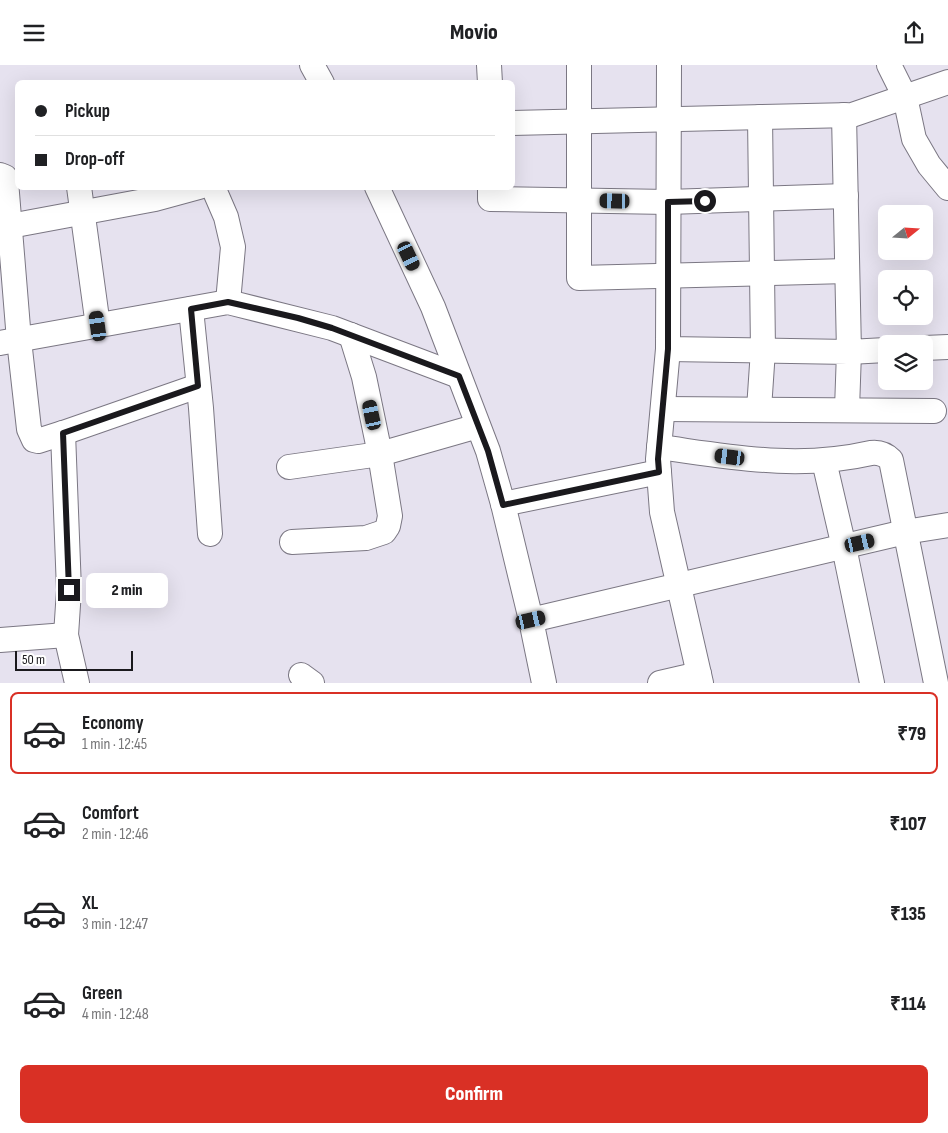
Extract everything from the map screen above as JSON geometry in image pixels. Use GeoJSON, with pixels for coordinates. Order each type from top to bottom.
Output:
{"type":"FeatureCollection","features":[{"type":"Feature","properties":{"kind":"street"},"geometry":{"type":"LineString","coordinates":[[312,65],[320,80]]}},
{"type":"Feature","properties":{"kind":"street"},"geometry":{"type":"LineString","coordinates":[[489,65],[490,80]]}},
{"type":"Feature","properties":{"kind":"street"},"geometry":{"type":"LineString","coordinates":[[579,65],[579,278],[847,271]]}},
{"type":"Feature","properties":{"kind":"street"},"geometry":{"type":"LineString","coordinates":[[660,683],[700,679],[662,512],[659,472],[659,447],[668,349],[669,65]]}},
{"type":"Feature","properties":{"kind":"street"},"geometry":{"type":"LineString","coordinates":[[889,65],[904,97],[914,139],[929,165],[948,188]]}},
{"type":"Feature","properties":{"kind":"street"},"geometry":{"type":"LineString","coordinates":[[515,123],[852,115],[948,82]]}},
{"type":"Feature","properties":{"kind":"street"},"geometry":{"type":"LineString","coordinates":[[844,115],[849,352],[847,409]]}},
{"type":"Feature","properties":{"kind":"street"},"geometry":{"type":"LineString","coordinates":[[759,409],[763,351],[760,117]]}},
{"type":"Feature","properties":{"kind":"street"},"geometry":{"type":"LineString","coordinates":[[0,175],[5,177],[6,181],[9,341],[31,436],[34,440],[38,441],[63,433],[198,386]]}},
{"type":"Feature","properties":{"kind":"street"},"geometry":{"type":"LineString","coordinates":[[79,190],[98,326]]}},
{"type":"Feature","properties":{"kind":"street"},"geometry":{"type":"LineString","coordinates":[[6,221],[83,213],[156,199],[184,190]]}},
{"type":"Feature","properties":{"kind":"street"},"geometry":{"type":"LineString","coordinates":[[215,190],[226,217],[233,247],[228,302]]}},
{"type":"Feature","properties":{"kind":"street"},"geometry":{"type":"LineString","coordinates":[[378,190],[433,307],[488,451],[531,620],[544,683]]}},
{"type":"Feature","properties":{"kind":"street"},"geometry":{"type":"LineString","coordinates":[[490,190],[490,199],[579,201],[668,202],[846,197]]}},
{"type":"Feature","properties":{"kind":"street"},"geometry":{"type":"LineString","coordinates":[[9,341],[228,302],[298,318],[351,335],[459,376]]}},
{"type":"Feature","properties":{"kind":"street"},"geometry":{"type":"LineString","coordinates":[[191,309],[210,534]]}},
{"type":"Feature","properties":{"kind":"street"},"geometry":{"type":"LineString","coordinates":[[292,542],[366,538],[384,532],[388,526],[390,516],[380,454],[364,377],[351,335]]}},
{"type":"Feature","properties":{"kind":"street"},"geometry":{"type":"LineString","coordinates":[[933,348],[948,347]]}},
{"type":"Feature","properties":{"kind":"street"},"geometry":{"type":"LineString","coordinates":[[668,349],[849,352],[878,350]]}},
{"type":"Feature","properties":{"kind":"street"},"geometry":{"type":"LineString","coordinates":[[663,409],[934,411]]}},
{"type":"Feature","properties":{"kind":"street"},"geometry":{"type":"LineString","coordinates":[[289,467],[380,454],[478,426]]}},
{"type":"Feature","properties":{"kind":"street"},"geometry":{"type":"LineString","coordinates":[[63,433],[69,590],[66,635],[77,683]]}},
{"type":"Feature","properties":{"kind":"street"},"geometry":{"type":"LineString","coordinates":[[659,447],[766,461],[824,461],[878,452],[886,455],[891,460],[936,683]]}},
{"type":"Feature","properties":{"kind":"street"},"geometry":{"type":"LineString","coordinates":[[824,461],[872,683]]}},
{"type":"Feature","properties":{"kind":"street"},"geometry":{"type":"LineString","coordinates":[[503,505],[659,472]]}},
{"type":"Feature","properties":{"kind":"street"},"geometry":{"type":"LineString","coordinates":[[531,620],[905,532],[948,525]]}},
{"type":"Feature","properties":{"kind":"street"},"geometry":{"type":"LineString","coordinates":[[0,640],[66,635]]}},
{"type":"Feature","properties":{"kind":"route"},"geometry":{"type":"LineString","coordinates":[[69,590],[63,433],[198,386],[191,309],[228,302],[298,318],[332,328],[459,376],[488,451],[503,505],[659,472],[658,459],[668,349],[668,202],[705,201]]}}]}
